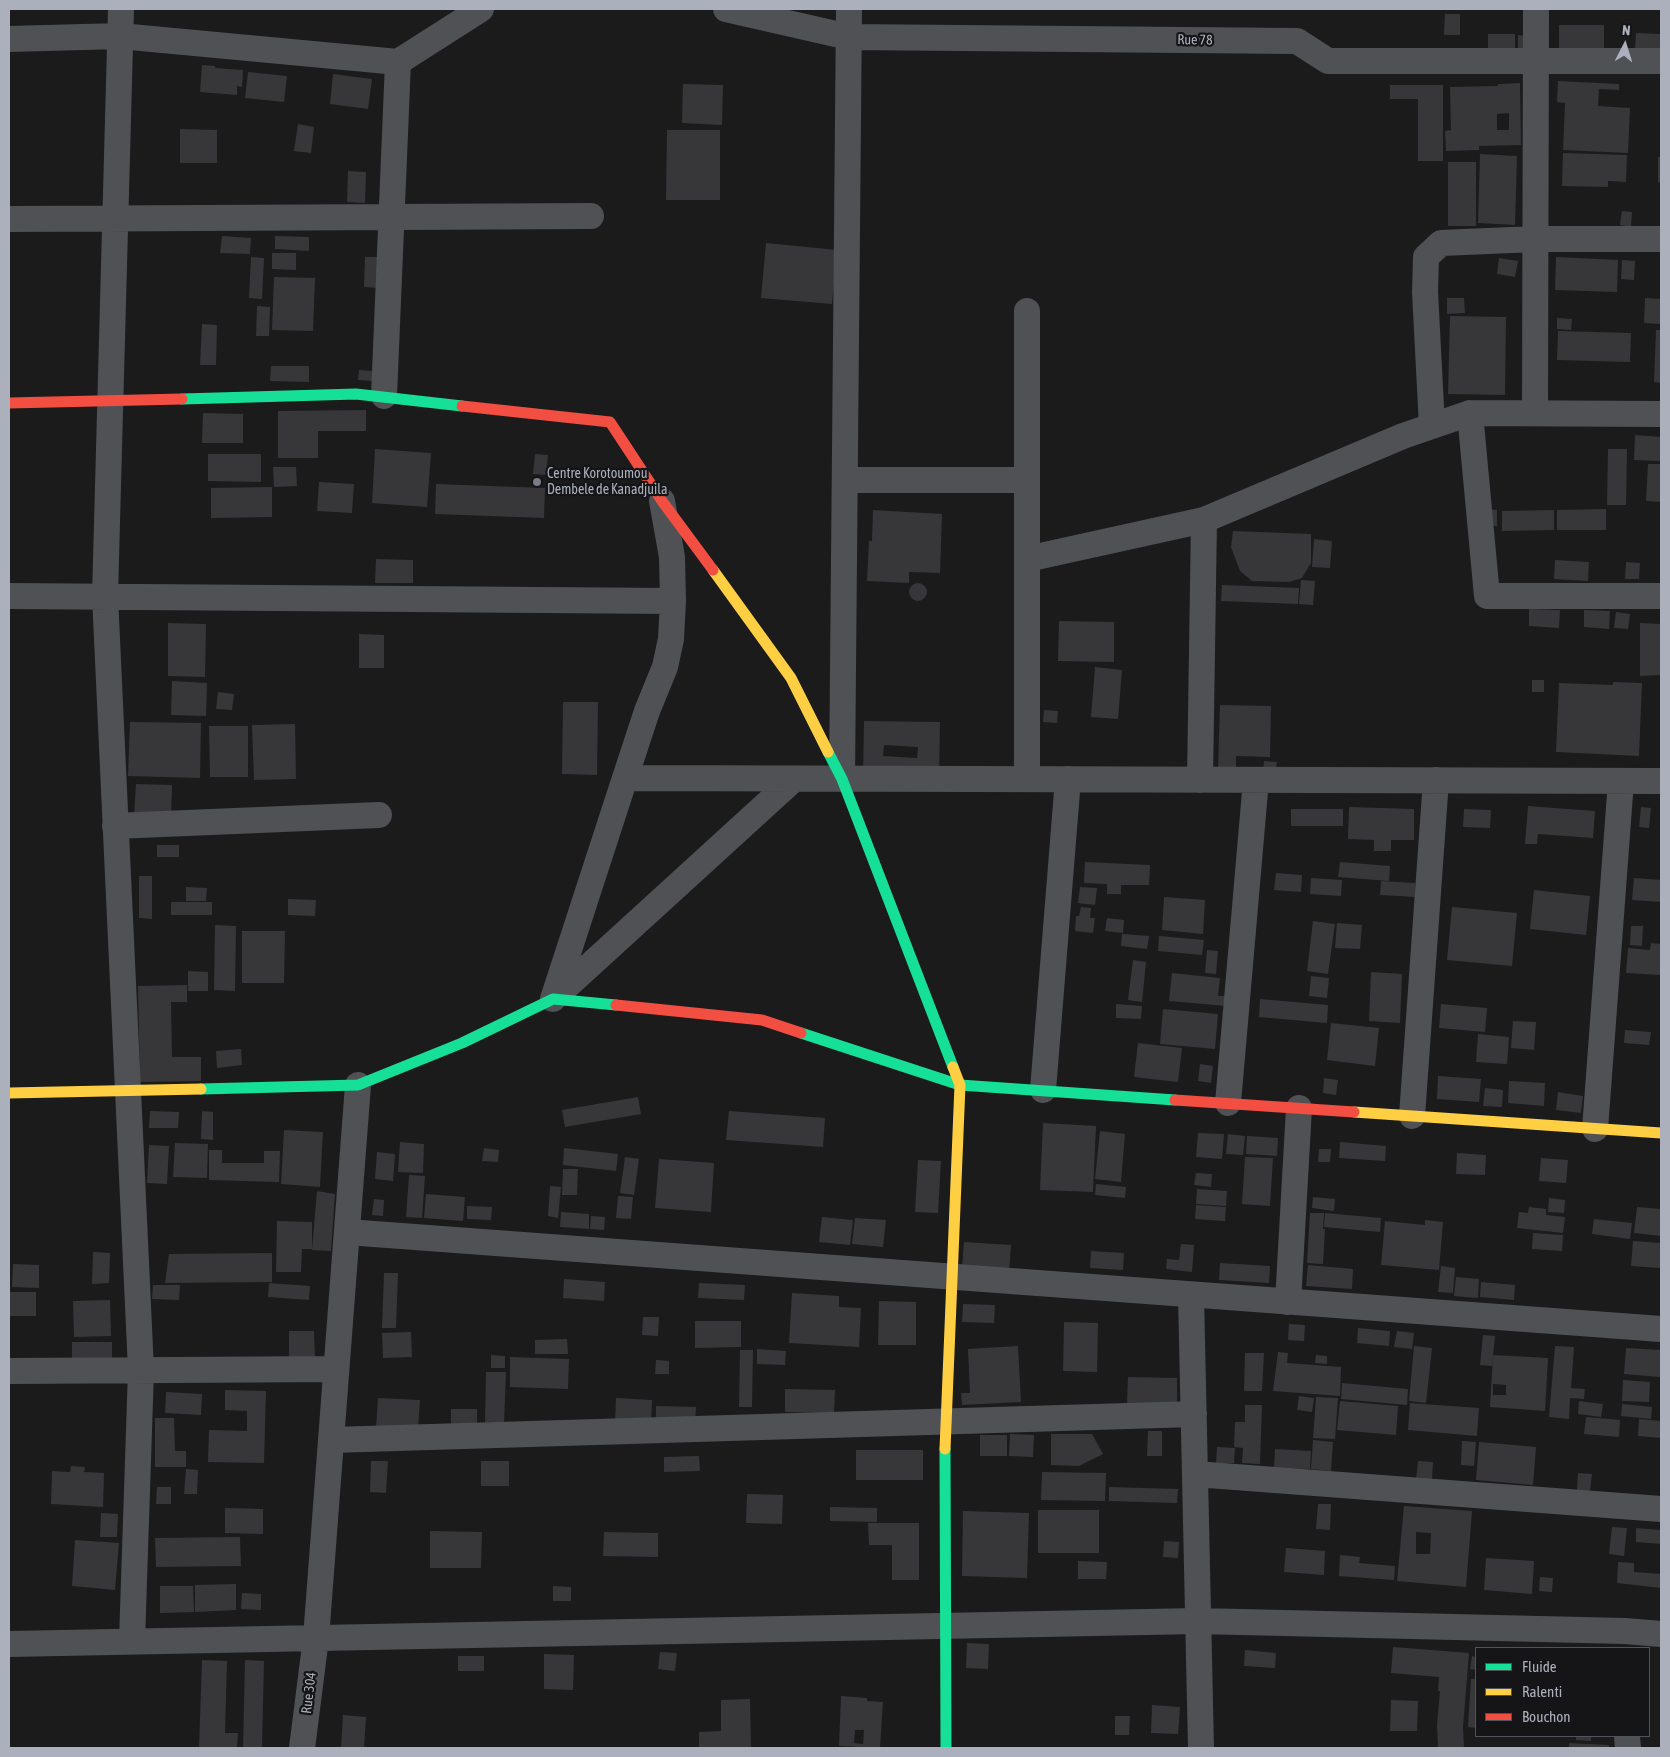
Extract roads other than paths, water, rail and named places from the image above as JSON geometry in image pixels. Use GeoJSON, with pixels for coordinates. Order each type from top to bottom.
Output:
{"type":"FeatureCollection","features":[{"type":"Feature","properties":{"kind":"street"},"geometry":{"type":"LineString","coordinates":[[121,9],[104,596],[141,1370],[132,1641]]}},
{"type":"Feature","properties":{"kind":"street"},"geometry":{"type":"LineString","coordinates":[[9,39],[120,36],[398,62],[481,9]]}},
{"type":"Feature","properties":{"kind":"street","name":"Rue 78"},"geometry":{"type":"LineString","coordinates":[[726,9],[849,37],[1297,41],[1328,61],[1661,61]]}},
{"type":"Feature","properties":{"kind":"street"},"geometry":{"type":"LineString","coordinates":[[842,779],[849,9]]}},
{"type":"Feature","properties":{"kind":"street"},"geometry":{"type":"LineString","coordinates":[[1535,413],[1536,9]]}},
{"type":"Feature","properties":{"kind":"street"},"geometry":{"type":"LineString","coordinates":[[384,396],[398,62]]}},
{"type":"Feature","properties":{"kind":"street"},"geometry":{"type":"LineString","coordinates":[[9,219],[591,216]]}},
{"type":"Feature","properties":{"kind":"street"},"geometry":{"type":"LineString","coordinates":[[1432,426],[1425,292],[1426,257],[1441,243],[1535,239],[1661,239]]}},
{"type":"Feature","properties":{"kind":"street"},"geometry":{"type":"LineString","coordinates":[[1027,311],[1027,780]]}},
{"type":"Feature","properties":{"kind":"street"},"geometry":{"type":"LineString","coordinates":[[9,403],[356,394],[610,422],[662,501],[791,678],[842,779],[960,1085],[945,1422],[946,1748]]}},
{"type":"Feature","properties":{"kind":"street"},"geometry":{"type":"LineString","coordinates":[[1470,413],[1487,596],[1661,596]]}},
{"type":"Feature","properties":{"kind":"street"},"geometry":{"type":"LineString","coordinates":[[1027,559],[1204,520],[1403,436],[1470,413],[1661,414]]}},
{"type":"Feature","properties":{"kind":"street"},"geometry":{"type":"LineString","coordinates":[[845,480],[1027,480]]}},
{"type":"Feature","properties":{"kind":"street"},"geometry":{"type":"LineString","coordinates":[[553,999],[647,711],[665,667],[671,639],[673,602],[672,557],[662,501]]}},
{"type":"Feature","properties":{"kind":"street"},"geometry":{"type":"LineString","coordinates":[[1200,780],[1204,520]]}},
{"type":"Feature","properties":{"kind":"street"},"geometry":{"type":"LineString","coordinates":[[9,596],[673,602]]}},
{"type":"Feature","properties":{"kind":"street"},"geometry":{"type":"LineString","coordinates":[[625,778],[1661,781]]}},
{"type":"Feature","properties":{"kind":"street"},"geometry":{"type":"LineString","coordinates":[[9,1093],[358,1085],[462,1044],[553,999],[794,779]]}},
{"type":"Feature","properties":{"kind":"street"},"geometry":{"type":"LineString","coordinates":[[1043,1090],[1068,780]]}},
{"type":"Feature","properties":{"kind":"street"},"geometry":{"type":"LineString","coordinates":[[1228,1104],[1256,780]]}},
{"type":"Feature","properties":{"kind":"street"},"geometry":{"type":"LineString","coordinates":[[1412,1116],[1436,780]]}},
{"type":"Feature","properties":{"kind":"street"},"geometry":{"type":"LineString","coordinates":[[1595,1129],[1621,781]]}},
{"type":"Feature","properties":{"kind":"street"},"geometry":{"type":"LineString","coordinates":[[115,826],[379,815]]}},
{"type":"Feature","properties":{"kind":"street"},"geometry":{"type":"LineString","coordinates":[[553,999],[762,1020],[960,1085],[1661,1133]]}},
{"type":"Feature","properties":{"kind":"street","name":"Rue 304"},"geometry":{"type":"LineString","coordinates":[[302,1748],[316,1638],[358,1085]]}},
{"type":"Feature","properties":{"kind":"street"},"geometry":{"type":"LineString","coordinates":[[1288,1302],[1299,1108]]}},
{"type":"Feature","properties":{"kind":"street"},"geometry":{"type":"LineString","coordinates":[[346,1232],[1661,1329]]}},
{"type":"Feature","properties":{"kind":"street"},"geometry":{"type":"LineString","coordinates":[[1191,1295],[1201,1748]]}},
{"type":"Feature","properties":{"kind":"street"},"geometry":{"type":"LineString","coordinates":[[9,1371],[336,1369]]}},
{"type":"Feature","properties":{"kind":"street"},"geometry":{"type":"LineString","coordinates":[[331,1440],[1194,1414]]}},
{"type":"Feature","properties":{"kind":"street"},"geometry":{"type":"LineString","coordinates":[[1195,1474],[1661,1509]]}},
{"type":"Feature","properties":{"kind":"street"},"geometry":{"type":"LineString","coordinates":[[9,1644],[1198,1620],[1625,1640],[1661,1634]]}},
{"type":"Feature","properties":{"kind":"place","name":"Centre Korotoumou Dembele de Kanadjuila"},"geometry":{"type":"Point","coordinates":[537,482]}}]}
